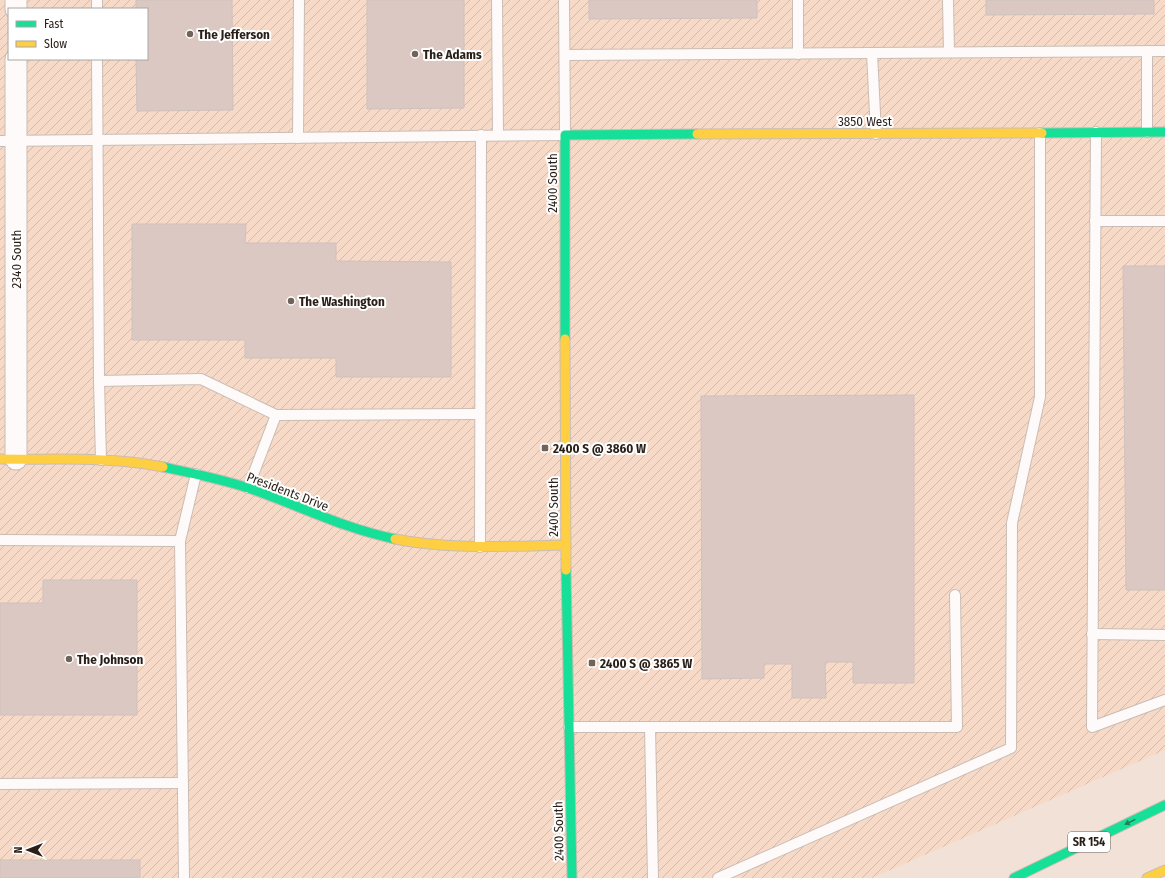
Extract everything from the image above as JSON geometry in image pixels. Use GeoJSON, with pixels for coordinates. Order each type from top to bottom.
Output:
{"type":"FeatureCollection","features":[{"type":"Feature","properties":{"kind":"main road","name":"3850 West"},"geometry":{"type":"LineString","coordinates":[[565,135],[1165,132]]}},
{"type":"Feature","properties":{"kind":"main road","name":"2400 South"},"geometry":{"type":"LineString","coordinates":[[565,135],[566,545],[572,878]]}},
{"type":"Feature","properties":{"kind":"main road","name":"Presidents Drive"},"geometry":{"type":"LineString","coordinates":[[8,459],[101,460],[147,464],[196,474],[248,488],[331,521],[409,542],[480,547],[566,545]]}},
{"type":"Feature","properties":{"kind":"main road","name":"SR 154"},"geometry":{"type":"LineString","coordinates":[[1014,878],[1165,805]]}},
{"type":"Feature","properties":{"kind":"main road"},"geometry":{"type":"LineString","coordinates":[[1147,878],[1165,870]]}},
{"type":"Feature","properties":{"kind":"street","name":"2340 South"},"geometry":{"type":"LineString","coordinates":[[8,459],[8,141],[16,60]]}},
{"type":"Feature","properties":{"kind":"lane"},"geometry":{"type":"LineString","coordinates":[[298,138],[299,0]]}},
{"type":"Feature","properties":{"kind":"lane"},"geometry":{"type":"LineString","coordinates":[[497,0],[498,135]]}},
{"type":"Feature","properties":{"kind":"lane"},"geometry":{"type":"LineString","coordinates":[[8,141],[565,135],[564,0]]}},
{"type":"Feature","properties":{"kind":"lane"},"geometry":{"type":"LineString","coordinates":[[798,0],[798,54]]}},
{"type":"Feature","properties":{"kind":"lane"},"geometry":{"type":"LineString","coordinates":[[948,0],[949,52]]}},
{"type":"Feature","properties":{"kind":"lane"},"geometry":{"type":"LineString","coordinates":[[1147,51],[1147,132]]}},
{"type":"Feature","properties":{"kind":"lane"},"geometry":{"type":"LineString","coordinates":[[565,55],[1165,51]]}},
{"type":"Feature","properties":{"kind":"lane"},"geometry":{"type":"LineString","coordinates":[[872,53],[876,134]]}},
{"type":"Feature","properties":{"kind":"lane"},"geometry":{"type":"LineString","coordinates":[[97,60],[99,381],[101,460]]}},
{"type":"Feature","properties":{"kind":"lane"},"geometry":{"type":"LineString","coordinates":[[1096,132],[1092,727],[1165,700]]}},
{"type":"Feature","properties":{"kind":"lane"},"geometry":{"type":"LineString","coordinates":[[718,878],[1011,748],[1012,524],[1040,397],[1040,133]]}},
{"type":"Feature","properties":{"kind":"lane"},"geometry":{"type":"LineString","coordinates":[[480,547],[481,135]]}},
{"type":"Feature","properties":{"kind":"lane"},"geometry":{"type":"LineString","coordinates":[[1095,221],[1165,221]]}},
{"type":"Feature","properties":{"kind":"lane"},"geometry":{"type":"LineString","coordinates":[[99,381],[201,379],[276,415],[480,414]]}},
{"type":"Feature","properties":{"kind":"lane"},"geometry":{"type":"LineString","coordinates":[[248,488],[276,415]]}},
{"type":"Feature","properties":{"kind":"lane"},"geometry":{"type":"LineString","coordinates":[[184,878],[180,541],[196,474]]}},
{"type":"Feature","properties":{"kind":"lane"},"geometry":{"type":"LineString","coordinates":[[0,540],[180,541]]}},
{"type":"Feature","properties":{"kind":"lane"},"geometry":{"type":"LineString","coordinates":[[569,727],[957,727],[956,595]]}},
{"type":"Feature","properties":{"kind":"lane"},"geometry":{"type":"LineString","coordinates":[[1092,634],[1165,636]]}},
{"type":"Feature","properties":{"kind":"lane"},"geometry":{"type":"LineString","coordinates":[[650,727],[653,878]]}},
{"type":"Feature","properties":{"kind":"lane"},"geometry":{"type":"LineString","coordinates":[[0,784],[183,783]]}},
{"type":"Feature","properties":{"kind":"shaded area"},"geometry":{"type":"Polygon","coordinates":[[[0,0],[1165,0],[1165,750],[872,878],[0,878],[0,0]]]}},
{"type":"Feature","properties":{"kind":"building","name":"The Jefferson"},"geometry":{"type":"Polygon","coordinates":[[[136,0],[232,0],[233,110],[137,111],[136,60],[148,60],[148,8],[136,8],[136,0]]]}},
{"type":"Feature","properties":{"kind":"building","name":"The Adams"},"geometry":{"type":"Polygon","coordinates":[[[367,0],[464,0],[464,108],[367,109],[367,0]]]}},
{"type":"Feature","properties":{"kind":"building"},"geometry":{"type":"Polygon","coordinates":[[[589,0],[757,0],[757,18],[589,19],[589,0]]]}},
{"type":"Feature","properties":{"kind":"building"},"geometry":{"type":"Polygon","coordinates":[[[986,0],[1154,0],[1154,14],[986,15],[986,0]]]}},
{"type":"Feature","properties":{"kind":"building","name":"The Washington"},"geometry":{"type":"Polygon","coordinates":[[[132,224],[246,224],[245,243],[336,243],[336,261],[451,262],[451,377],[336,377],[336,358],[245,358],[245,340],[132,340],[132,224]]]}},
{"type":"Feature","properties":{"kind":"building"},"geometry":{"type":"Polygon","coordinates":[[[1123,266],[1165,266],[1165,590],[1126,590],[1123,266]]]}},
{"type":"Feature","properties":{"kind":"building"},"geometry":{"type":"Polygon","coordinates":[[[914,395],[914,683],[853,683],[853,662],[825,662],[826,698],[792,698],[792,664],[764,664],[764,678],[702,679],[701,396],[914,395]]]}},
{"type":"Feature","properties":{"kind":"building","name":"The Johnson"},"geometry":{"type":"Polygon","coordinates":[[[43,580],[137,580],[137,715],[0,715],[0,603],[43,603],[43,580]]]}},
{"type":"Feature","properties":{"kind":"building"},"geometry":{"type":"Polygon","coordinates":[[[0,860],[140,860],[140,878],[0,878],[0,860]]]}},
{"type":"Feature","properties":{"kind":"traffic: fast"},"geometry":{"type":"LineString","coordinates":[[1042,133],[1165,132]]}},
{"type":"Feature","properties":{"kind":"traffic: fast"},"geometry":{"type":"LineString","coordinates":[[565,339],[565,135],[697,134]]}},
{"type":"Feature","properties":{"kind":"traffic: fast"},"geometry":{"type":"LineString","coordinates":[[163,467],[206,476],[238,485],[338,523],[395,539]]}},
{"type":"Feature","properties":{"kind":"traffic: fast"},"geometry":{"type":"LineString","coordinates":[[566,570],[572,878]]}},
{"type":"Feature","properties":{"kind":"traffic: fast"},"geometry":{"type":"LineString","coordinates":[[1014,878],[1165,805]]}},
{"type":"Feature","properties":{"kind":"traffic: slow"},"geometry":{"type":"LineString","coordinates":[[697,134],[1042,133]]}},
{"type":"Feature","properties":{"kind":"traffic: slow"},"geometry":{"type":"LineString","coordinates":[[565,339],[566,570]]}},
{"type":"Feature","properties":{"kind":"traffic: slow"},"geometry":{"type":"LineString","coordinates":[[0,459],[82,459],[123,461],[163,467]]}},
{"type":"Feature","properties":{"kind":"traffic: slow"},"geometry":{"type":"LineString","coordinates":[[395,539],[437,545],[458,546],[566,545]]}},
{"type":"Feature","properties":{"kind":"traffic: slow"},"geometry":{"type":"LineString","coordinates":[[1147,878],[1165,870]]}},
{"type":"Feature","properties":{"kind":"place","name":"The Jefferson"},"geometry":{"type":"Point","coordinates":[190,34]}},
{"type":"Feature","properties":{"kind":"place","name":"The Adams"},"geometry":{"type":"Point","coordinates":[415,54]}},
{"type":"Feature","properties":{"kind":"place","name":"The Washington"},"geometry":{"type":"Point","coordinates":[291,301]}},
{"type":"Feature","properties":{"kind":"place","name":"2400 S @ 3860 W"},"geometry":{"type":"Point","coordinates":[545,448]}},
{"type":"Feature","properties":{"kind":"place","name":"The Johnson"},"geometry":{"type":"Point","coordinates":[69,659]}},
{"type":"Feature","properties":{"kind":"place","name":"2400 S @ 3865 W"},"geometry":{"type":"Point","coordinates":[592,663]}}]}
